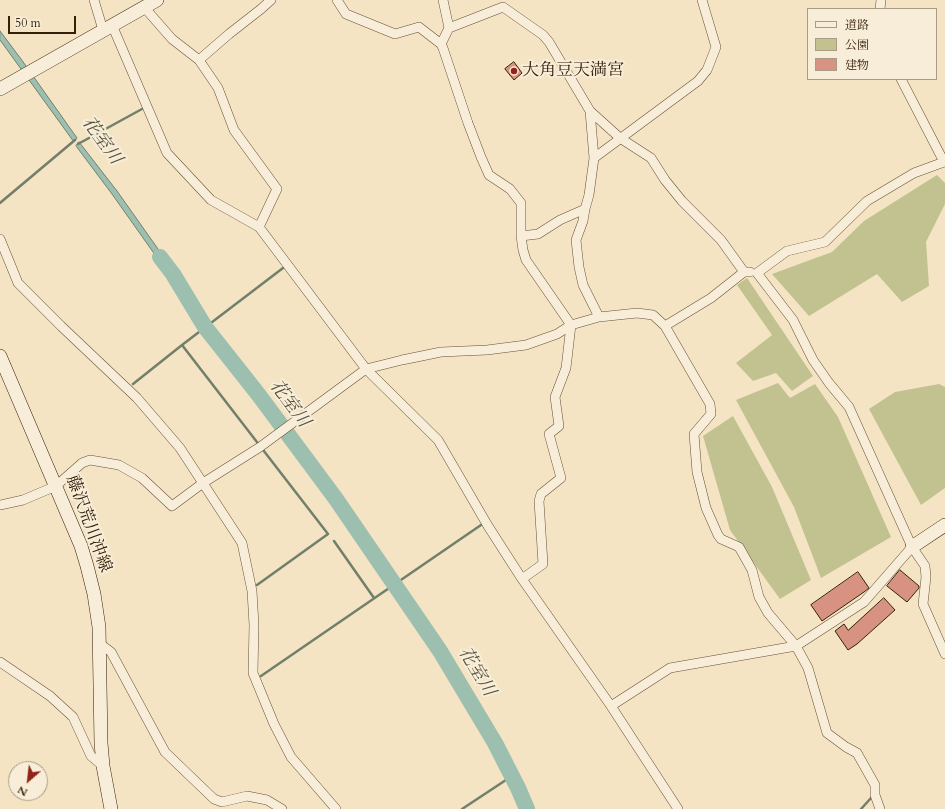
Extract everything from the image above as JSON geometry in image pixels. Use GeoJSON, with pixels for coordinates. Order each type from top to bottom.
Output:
{"type":"FeatureCollection","features":[{"type":"Feature","properties":{"kind":"main road"},"geometry":{"type":"LineString","coordinates":[[4,86],[157,0]]}},
{"type":"Feature","properties":{"kind":"main road","name":"藤沢荒川沖線"},"geometry":{"type":"LineString","coordinates":[[0,356],[81,546],[94,594],[97,611],[99,643],[100,743],[102,766],[111,809]]}},
{"type":"Feature","properties":{"kind":"main road"},"geometry":{"type":"LineString","coordinates":[[912,547],[945,525]]}},
{"type":"Feature","properties":{"kind":"street"},"geometry":{"type":"LineString","coordinates":[[94,0],[167,153],[211,200],[259,227],[366,369],[438,440],[488,526],[522,579],[611,706],[678,809]]}},
{"type":"Feature","properties":{"kind":"street"},"geometry":{"type":"LineString","coordinates":[[199,60],[228,34],[271,0]]}},
{"type":"Feature","properties":{"kind":"street"},"geometry":{"type":"LineString","coordinates":[[337,0],[346,14],[395,34],[419,27],[441,44],[468,123],[489,174],[510,189],[521,203],[521,236],[526,260],[571,325],[566,368],[554,397],[559,426],[549,434],[561,478],[541,494],[539,501],[543,564],[522,579]]}},
{"type":"Feature","properties":{"kind":"street"},"geometry":{"type":"LineString","coordinates":[[443,0],[450,28]]}},
{"type":"Feature","properties":{"kind":"street"},"geometry":{"type":"LineString","coordinates":[[594,158],[698,81],[707,70],[716,47],[702,0]]}},
{"type":"Feature","properties":{"kind":"street"},"geometry":{"type":"LineString","coordinates":[[441,44],[450,28],[503,6],[543,35],[549,42],[590,111],[620,138],[651,158],[664,180],[720,240],[744,272]]}},
{"type":"Feature","properties":{"kind":"street"},"geometry":{"type":"LineString","coordinates":[[144,7],[172,39],[199,60],[218,88],[234,130],[277,189],[259,227]]}},
{"type":"Feature","properties":{"kind":"street"},"geometry":{"type":"LineString","coordinates":[[665,326],[711,298],[744,272],[757,272],[787,251],[825,242],[867,201],[914,173],[944,162],[902,80]]}},
{"type":"Feature","properties":{"kind":"street"},"geometry":{"type":"LineString","coordinates":[[590,111],[594,158],[589,195],[584,209],[583,221],[576,240],[583,285],[598,317]]}},
{"type":"Feature","properties":{"kind":"street"},"geometry":{"type":"LineString","coordinates":[[521,236],[538,234],[560,220],[584,209]]}},
{"type":"Feature","properties":{"kind":"street"},"geometry":{"type":"LineString","coordinates":[[0,239],[18,283],[137,398],[180,448],[242,543],[252,591],[254,626],[253,673],[274,724],[291,757],[336,809]]}},
{"type":"Feature","properties":{"kind":"street"},"geometry":{"type":"LineString","coordinates":[[757,272],[793,320],[813,360],[829,383],[849,407],[912,547],[925,566],[926,577],[923,604],[945,654]]}},
{"type":"Feature","properties":{"kind":"street"},"geometry":{"type":"LineString","coordinates":[[0,505],[23,500],[56,486],[82,463],[90,460],[119,465],[142,478],[172,506],[204,483],[260,447],[366,369],[441,352],[487,350],[526,345],[557,334],[571,325],[598,317],[637,313],[653,315],[665,326],[710,404],[711,414],[694,434],[697,472],[706,508],[718,535],[722,539],[739,548],[752,570],[759,597],[768,612],[796,646],[808,668],[826,733],[857,753],[875,785],[875,795],[880,809]]}},
{"type":"Feature","properties":{"kind":"street"},"geometry":{"type":"LineString","coordinates":[[611,706],[670,668],[796,646],[864,602],[912,547]]}},
{"type":"Feature","properties":{"kind":"street"},"geometry":{"type":"LineString","coordinates":[[99,643],[111,652],[165,752],[214,799],[222,802]]}},
{"type":"Feature","properties":{"kind":"street"},"geometry":{"type":"LineString","coordinates":[[0,662],[50,696],[73,717],[92,756],[102,766]]}},
{"type":"Feature","properties":{"kind":"street"},"geometry":{"type":"LineString","coordinates":[[215,809],[222,802],[246,796],[267,800],[282,809]]}},
{"type":"Feature","properties":{"kind":"green space"},"geometry":{"type":"Polygon","coordinates":[[[937,175],[945,183],[945,204],[926,242],[929,286],[902,302],[877,274],[809,316],[772,274],[832,252],[864,221],[937,175]]]}},
{"type":"Feature","properties":{"kind":"green space"},"geometry":{"type":"Polygon","coordinates":[[[747,278],[813,376],[792,391],[776,373],[753,381],[736,363],[772,335],[737,285],[747,278]]]}},
{"type":"Feature","properties":{"kind":"green space"},"geometry":{"type":"Polygon","coordinates":[[[778,383],[790,398],[815,384],[838,417],[891,537],[821,578],[794,507],[736,400],[778,383]]]}},
{"type":"Feature","properties":{"kind":"green space"},"geometry":{"type":"Polygon","coordinates":[[[939,384],[945,387],[945,488],[921,505],[869,409],[895,392],[939,384]]]}},
{"type":"Feature","properties":{"kind":"green space"},"geometry":{"type":"Polygon","coordinates":[[[733,416],[772,487],[811,580],[780,599],[730,530],[703,436],[733,416]]]}},
{"type":"Feature","properties":{"kind":"shaded area"},"geometry":{"type":"Polygon","coordinates":[[[0,31],[77,138],[74,142],[0,40],[0,31]]]}},
{"type":"Feature","properties":{"kind":"shaded area"},"geometry":{"type":"Polygon","coordinates":[[[79,142],[117,191],[175,273],[170,276],[76,146],[79,142]]]}},
{"type":"Feature","properties":{"kind":"building","name":"大角豆天満宮"},"geometry":{"type":"Polygon","coordinates":[[[514,62],[522,73],[514,80],[505,69],[514,62]]]}},
{"type":"Feature","properties":{"kind":"building"},"geometry":{"type":"Polygon","coordinates":[[[900,570],[919,586],[907,602],[887,586],[900,570]]]}},
{"type":"Feature","properties":{"kind":"building"},"geometry":{"type":"Polygon","coordinates":[[[858,572],[869,588],[822,621],[811,605],[858,572]]]}},
{"type":"Feature","properties":{"kind":"building"},"geometry":{"type":"Polygon","coordinates":[[[884,598],[895,610],[857,644],[848,650],[835,631],[844,624],[848,630],[884,598]]]}},
{"type":"Feature","properties":{"kind":"waterway"},"geometry":{"type":"LineString","coordinates":[[78,144],[142,109]]}},
{"type":"Feature","properties":{"kind":"waterway"},"geometry":{"type":"LineString","coordinates":[[0,203],[75,140]]}},
{"type":"Feature","properties":{"kind":"waterway","name":"花室川"},"geometry":{"type":"LineString","coordinates":[[160,257],[173,274],[205,327],[258,394],[336,499],[440,651],[495,743],[527,809]]}},
{"type":"Feature","properties":{"kind":"waterway"},"geometry":{"type":"LineString","coordinates":[[257,585],[328,534],[182,345],[283,268]]}},
{"type":"Feature","properties":{"kind":"waterway"},"geometry":{"type":"LineString","coordinates":[[133,384],[182,345]]}},
{"type":"Feature","properties":{"kind":"waterway"},"geometry":{"type":"LineString","coordinates":[[261,676],[481,525]]}},
{"type":"Feature","properties":{"kind":"waterway"},"geometry":{"type":"LineString","coordinates":[[334,541],[374,598]]}},
{"type":"Feature","properties":{"kind":"waterway"},"geometry":{"type":"LineString","coordinates":[[462,809],[512,776]]}},
{"type":"Feature","properties":{"kind":"waterway"},"geometry":{"type":"LineString","coordinates":[[861,809],[871,798]]}},
{"type":"Feature","properties":{"kind":"place","name":"大角豆天満宮"},"geometry":{"type":"Point","coordinates":[514,71]}}]}
